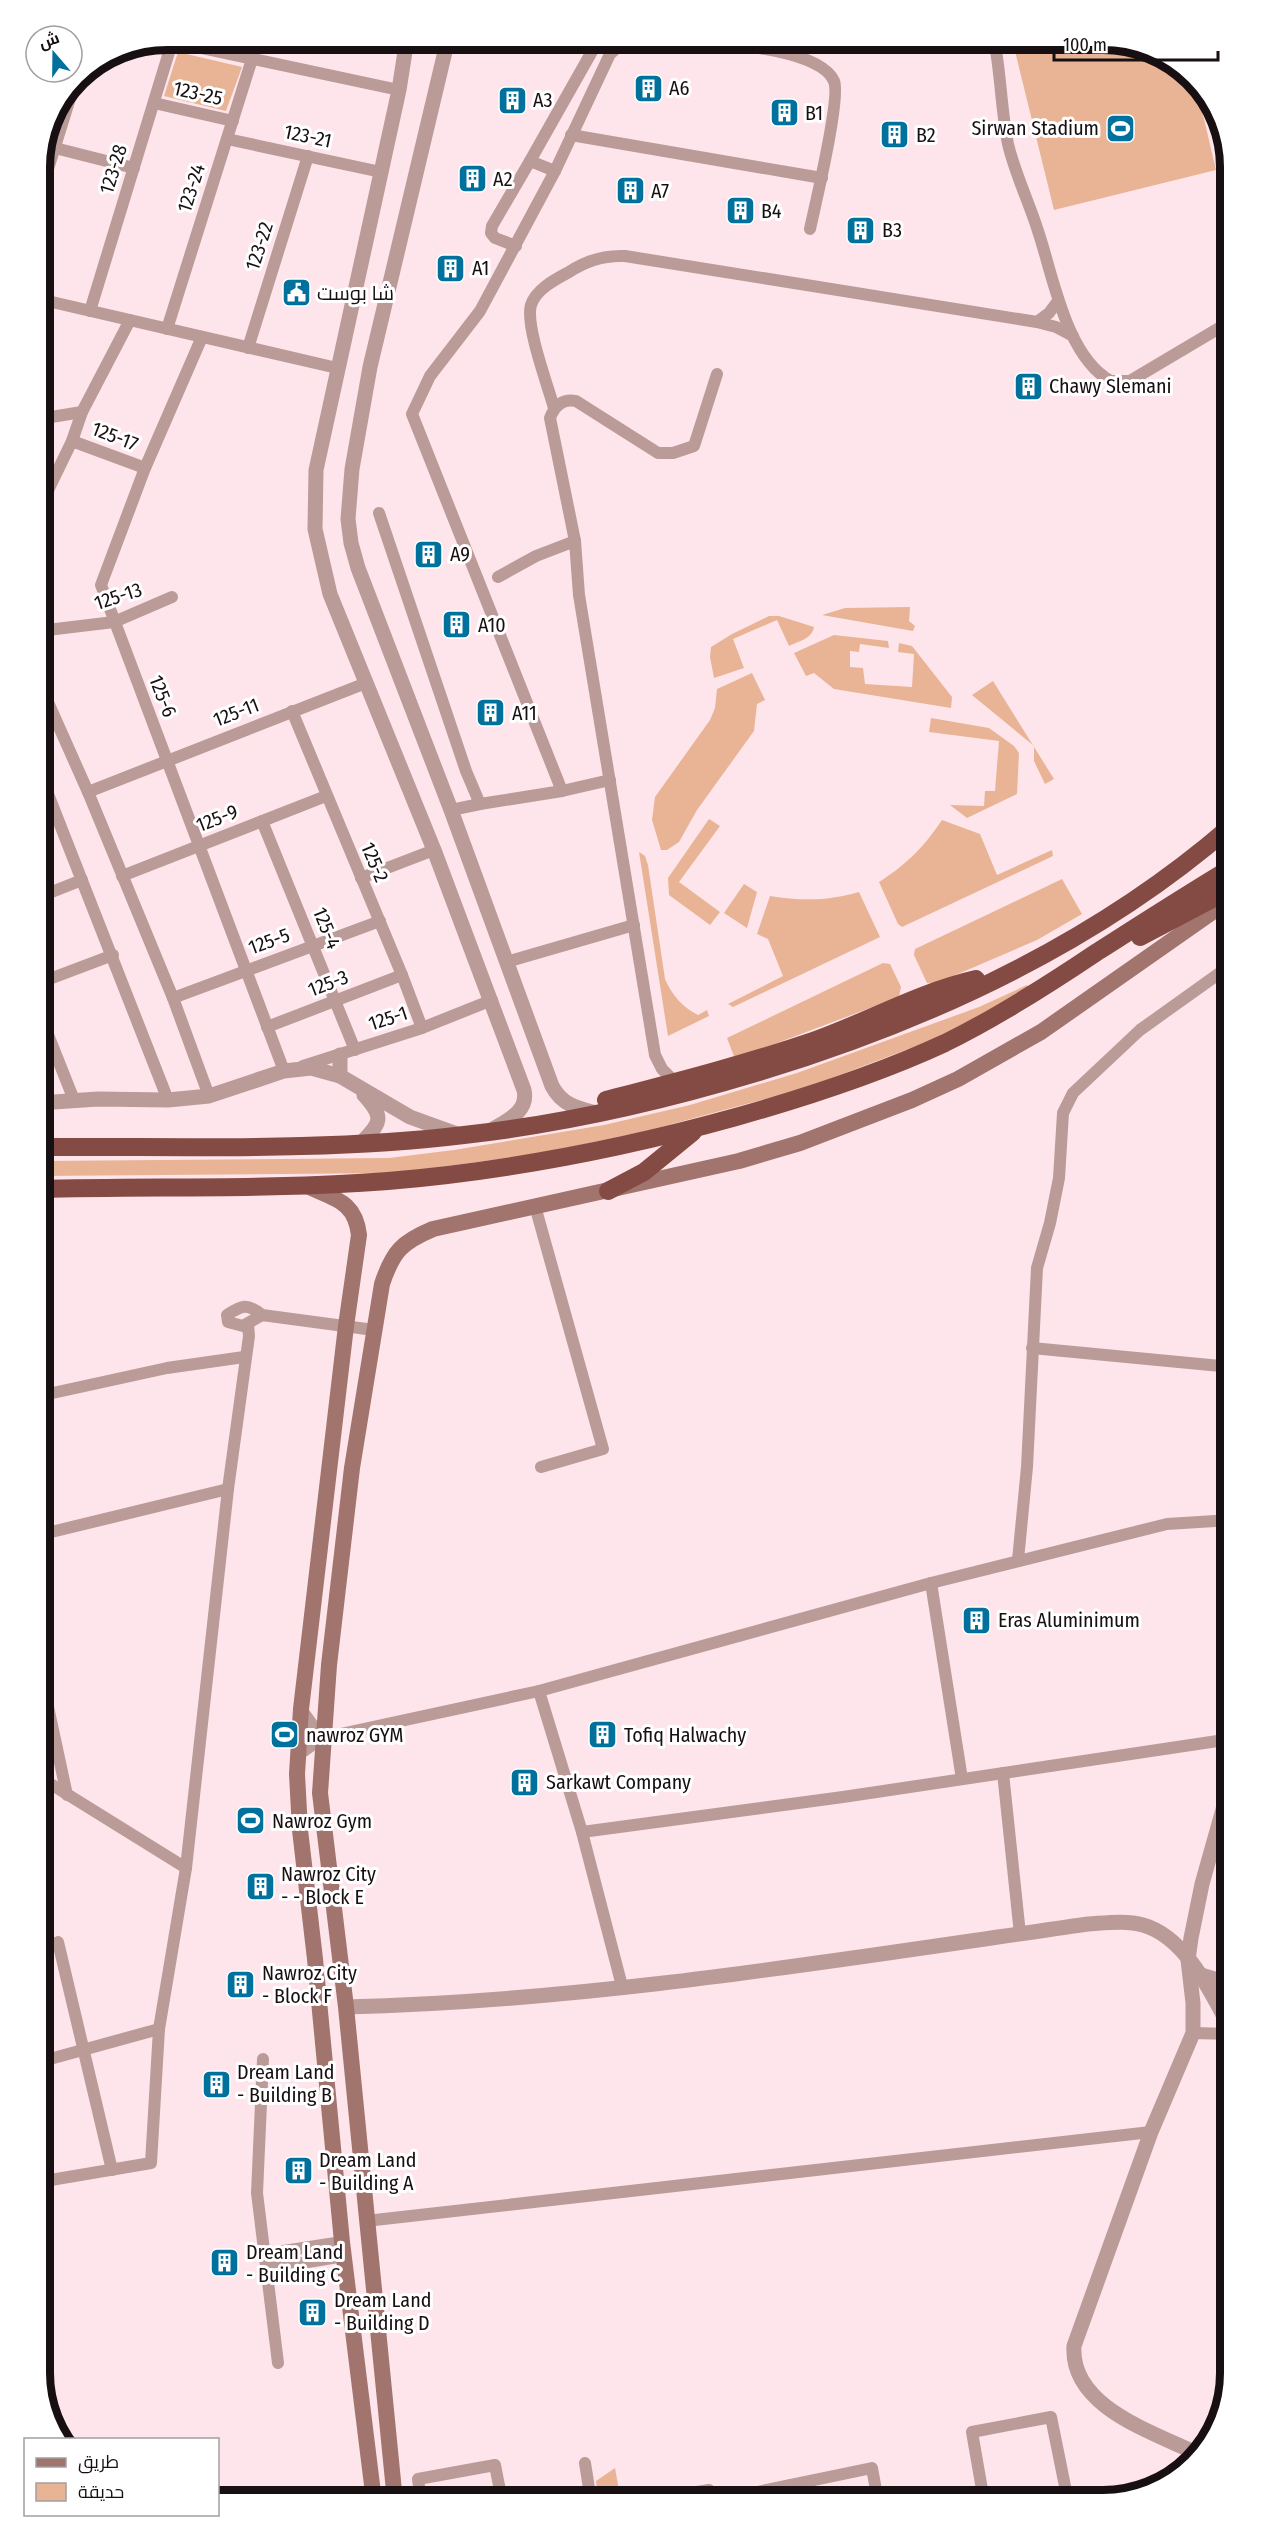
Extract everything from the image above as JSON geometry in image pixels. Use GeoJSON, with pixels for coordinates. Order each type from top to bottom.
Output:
{"type":"FeatureCollection","features":[{"type":"Feature","properties":{"kind":"highway"},"geometry":{"type":"LineString","coordinates":[[50,1148],[360,1144],[464,1136],[599,1113],[694,1091],[821,1053],[899,1024],[1021,969],[1063,946],[1197,856],[1220,836]]}},
{"type":"Feature","properties":{"kind":"highway"},"geometry":{"type":"LineString","coordinates":[[1030,996],[1220,875]]}},
{"type":"Feature","properties":{"kind":"highway"},"geometry":{"type":"LineString","coordinates":[[50,1189],[304,1185],[386,1181],[480,1171],[568,1158],[657,1139],[790,1102],[867,1075],[944,1043],[1220,895]]}},
{"type":"Feature","properties":{"kind":"highway"},"geometry":{"type":"LineString","coordinates":[[526,1127],[576,1108],[675,1082],[814,1040],[963,982],[1021,969]]}},
{"type":"Feature","properties":{"kind":"highway"},"geometry":{"type":"LineString","coordinates":[[609,1191],[644,1172],[689,1135],[706,1125]]}},
{"type":"Feature","properties":{"kind":"main road"},"geometry":{"type":"LineString","coordinates":[[394,2490],[346,2007],[324,1831],[320,1774],[326,1699],[352,1468],[382,1284],[389,1263],[396,1252],[413,1238],[445,1226],[739,1161],[800,1143],[858,1122],[958,1079],[1041,1032],[1220,907]]}},
{"type":"Feature","properties":{"kind":"main road"},"geometry":{"type":"LineString","coordinates":[[304,1185],[341,1201],[356,1220],[358,1243],[346,1326],[302,1702],[297,1774],[300,1830],[343,2249],[373,2490]]}},
{"type":"Feature","properties":{"kind":"main road"},"geometry":{"type":"LineString","coordinates":[[302,1702],[326,1699]]}},
{"type":"Feature","properties":{"kind":"main road"},"geometry":{"type":"LineString","coordinates":[[297,1774],[309,1770],[320,1774]]}},
{"type":"Feature","properties":{"kind":"street","name":"123-28"},"geometry":{"type":"LineString","coordinates":[[90,311],[170,50]]}},
{"type":"Feature","properties":{"kind":"street"},"geometry":{"type":"LineString","coordinates":[[215,50],[399,90]]}},
{"type":"Feature","properties":{"kind":"street"},"geometry":{"type":"LineString","coordinates":[[405,50],[399,90],[316,470],[315,529],[330,594],[492,1000],[525,1099],[520,1110],[489,1132]]}},
{"type":"Feature","properties":{"kind":"street"},"geometry":{"type":"LineString","coordinates":[[445,50],[370,367],[351,477],[348,519],[351,543],[358,568],[451,810],[556,1095],[576,1108],[599,1113]]}},
{"type":"Feature","properties":{"kind":"street"},"geometry":{"type":"LineString","coordinates":[[516,246],[495,238],[491,233],[492,226],[593,50]]}},
{"type":"Feature","properties":{"kind":"street"},"geometry":{"type":"LineString","coordinates":[[562,791],[412,414],[430,376],[480,311],[555,171],[610,54],[614,50]]}},
{"type":"Feature","properties":{"kind":"street"},"geometry":{"type":"LineString","coordinates":[[789,50],[829,73],[836,90],[822,178],[810,229]]}},
{"type":"Feature","properties":{"kind":"street"},"geometry":{"type":"LineString","coordinates":[[996,50],[1011,157],[1041,240],[1058,301],[1074,336],[1101,374],[1111,381],[1124,383],[1220,328]]}},
{"type":"Feature","properties":{"kind":"street","name":"123-24"},"geometry":{"type":"LineString","coordinates":[[167,329],[252,59]]}},
{"type":"Feature","properties":{"kind":"street"},"geometry":{"type":"LineString","coordinates":[[574,85],[591,93]]}},
{"type":"Feature","properties":{"kind":"street","name":"123-25"},"geometry":{"type":"LineString","coordinates":[[154,103],[233,121]]}},
{"type":"Feature","properties":{"kind":"street"},"geometry":{"type":"LineString","coordinates":[[50,166],[63,113]]}},
{"type":"Feature","properties":{"kind":"street"},"geometry":{"type":"LineString","coordinates":[[571,135],[822,178]]}},
{"type":"Feature","properties":{"kind":"street","name":"123-21"},"geometry":{"type":"LineString","coordinates":[[227,139],[381,172]]}},
{"type":"Feature","properties":{"kind":"street"},"geometry":{"type":"LineString","coordinates":[[56,148],[134,168]]}},
{"type":"Feature","properties":{"kind":"street","name":"123-22"},"geometry":{"type":"LineString","coordinates":[[248,348],[308,156]]}},
{"type":"Feature","properties":{"kind":"street"},"geometry":{"type":"LineString","coordinates":[[530,161],[555,171]]}},
{"type":"Feature","properties":{"kind":"street"},"geometry":{"type":"LineString","coordinates":[[675,1082],[662,1069],[655,1055],[579,595],[574,541],[550,418],[554,408],[531,327],[531,304],[556,278],[584,262],[603,257],[625,256],[1036,322],[1056,327],[1074,336]]}},
{"type":"Feature","properties":{"kind":"street"},"geometry":{"type":"LineString","coordinates":[[1036,322],[1058,301]]}},
{"type":"Feature","properties":{"kind":"street"},"geometry":{"type":"LineString","coordinates":[[50,302],[337,368]]}},
{"type":"Feature","properties":{"kind":"street"},"geometry":{"type":"LineString","coordinates":[[50,486],[72,441],[82,412],[130,320]]}},
{"type":"Feature","properties":{"kind":"street","name":"125-6"},"geometry":{"type":"LineString","coordinates":[[202,337],[144,468],[100,585],[267,1027],[290,1070]]}},
{"type":"Feature","properties":{"kind":"street"},"geometry":{"type":"LineString","coordinates":[[554,408],[570,399],[576,400],[658,453],[673,453],[694,446],[717,374]]}},
{"type":"Feature","properties":{"kind":"street"},"geometry":{"type":"LineString","coordinates":[[50,417],[82,412]]}},
{"type":"Feature","properties":{"kind":"street","name":"125-17"},"geometry":{"type":"LineString","coordinates":[[72,441],[144,468]]}},
{"type":"Feature","properties":{"kind":"street"},"geometry":{"type":"LineString","coordinates":[[379,513],[480,804]]}},
{"type":"Feature","properties":{"kind":"street"},"geometry":{"type":"LineString","coordinates":[[498,577],[536,556],[574,541]]}},
{"type":"Feature","properties":{"kind":"street","name":"125-13"},"geometry":{"type":"LineString","coordinates":[[50,630],[114,622],[172,597]]}},
{"type":"Feature","properties":{"kind":"street","name":"125-11"},"geometry":{"type":"LineString","coordinates":[[88,792],[366,683]]}},
{"type":"Feature","properties":{"kind":"street","name":"125-2"},"geometry":{"type":"LineString","coordinates":[[292,711],[422,1028]]}},
{"type":"Feature","properties":{"kind":"street"},"geometry":{"type":"LineString","coordinates":[[50,720],[88,792],[209,1095]]}},
{"type":"Feature","properties":{"kind":"street"},"geometry":{"type":"LineString","coordinates":[[451,810],[562,791],[610,780]]}},
{"type":"Feature","properties":{"kind":"street","name":"125-9"},"geometry":{"type":"LineString","coordinates":[[122,876],[326,796]]}},
{"type":"Feature","properties":{"kind":"street"},"geometry":{"type":"LineString","coordinates":[[50,813],[82,880],[113,955],[168,1100]]}},
{"type":"Feature","properties":{"kind":"street","name":"125-4"},"geometry":{"type":"LineString","coordinates":[[262,821],[355,1050]]}},
{"type":"Feature","properties":{"kind":"street"},"geometry":{"type":"LineString","coordinates":[[361,879],[434,850]]}},
{"type":"Feature","properties":{"kind":"street"},"geometry":{"type":"LineString","coordinates":[[50,893],[82,880]]}},
{"type":"Feature","properties":{"kind":"street","name":"125-5"},"geometry":{"type":"LineString","coordinates":[[172,998],[380,921]]}},
{"type":"Feature","properties":{"kind":"street"},"geometry":{"type":"LineString","coordinates":[[506,962],[634,925]]}},
{"type":"Feature","properties":{"kind":"street"},"geometry":{"type":"LineString","coordinates":[[50,979],[113,955]]}},
{"type":"Feature","properties":{"kind":"street"},"geometry":{"type":"LineString","coordinates":[[1018,1560],[1027,1467],[1037,1268],[1059,1178],[1063,1113],[1073,1093],[1140,1030],[1220,973]]}},
{"type":"Feature","properties":{"kind":"street","name":"125-3"},"geometry":{"type":"LineString","coordinates":[[267,1027],[402,975]]}},
{"type":"Feature","properties":{"kind":"street","name":"125-1"},"geometry":{"type":"LineString","coordinates":[[290,1070],[422,1028],[492,1000]]}},
{"type":"Feature","properties":{"kind":"street"},"geometry":{"type":"LineString","coordinates":[[501,1026],[526,1017]]}},
{"type":"Feature","properties":{"kind":"street"},"geometry":{"type":"LineString","coordinates":[[50,1039],[74,1100]]}},
{"type":"Feature","properties":{"kind":"street"},"geometry":{"type":"LineString","coordinates":[[340,1055],[340,1076]]}},
{"type":"Feature","properties":{"kind":"street"},"geometry":{"type":"LineString","coordinates":[[50,1101],[168,1100],[209,1095],[290,1070],[326,1070],[410,1117],[464,1136]]}},
{"type":"Feature","properties":{"kind":"street"},"geometry":{"type":"LineString","coordinates":[[354,1084],[378,1114],[375,1130],[360,1144]]}},
{"type":"Feature","properties":{"kind":"street"},"geometry":{"type":"LineString","coordinates":[[535,1206],[603,1449],[541,1467]]}},
{"type":"Feature","properties":{"kind":"street"},"geometry":{"type":"LineString","coordinates":[[262,1315],[241,1326],[227,1319],[243,1305],[252,1307],[262,1315],[374,1330]]}},
{"type":"Feature","properties":{"kind":"street"},"geometry":{"type":"LineString","coordinates":[[50,2180],[151,2163],[159,2030],[186,1868],[228,1489],[244,1358],[249,1336],[248,1324]]}},
{"type":"Feature","properties":{"kind":"street"},"geometry":{"type":"LineString","coordinates":[[1032,1348],[1220,1366]]}},
{"type":"Feature","properties":{"kind":"street"},"geometry":{"type":"LineString","coordinates":[[50,1394],[175,1366],[244,1358]]}},
{"type":"Feature","properties":{"kind":"street"},"geometry":{"type":"LineString","coordinates":[[50,1531],[228,1489]]}},
{"type":"Feature","properties":{"kind":"street"},"geometry":{"type":"LineString","coordinates":[[298,1755],[322,1738],[539,1691],[1018,1560],[1167,1524],[1220,1521]]}},
{"type":"Feature","properties":{"kind":"street"},"geometry":{"type":"LineString","coordinates":[[931,1583],[962,1779]]}},
{"type":"Feature","properties":{"kind":"street"},"geometry":{"type":"LineString","coordinates":[[539,1691],[582,1832],[622,1986]]}},
{"type":"Feature","properties":{"kind":"street"},"geometry":{"type":"LineString","coordinates":[[302,1702],[322,1738]]}},
{"type":"Feature","properties":{"kind":"street"},"geometry":{"type":"LineString","coordinates":[[50,1717],[67,1795]]}},
{"type":"Feature","properties":{"kind":"street"},"geometry":{"type":"LineString","coordinates":[[582,1832],[1220,1741]]}},
{"type":"Feature","properties":{"kind":"street"},"geometry":{"type":"LineString","coordinates":[[50,1776],[62,1773]]}},
{"type":"Feature","properties":{"kind":"street"},"geometry":{"type":"LineString","coordinates":[[1003,1773],[1020,1934]]}},
{"type":"Feature","properties":{"kind":"street"},"geometry":{"type":"LineString","coordinates":[[50,1784],[186,1868]]}},
{"type":"Feature","properties":{"kind":"street"},"geometry":{"type":"LineString","coordinates":[[1191,2451],[1107,2409],[1088,2391],[1080,2379],[1073,2357],[1074,2346],[1151,2132],[1193,2033],[1193,2002],[1188,1960],[1202,1884],[1220,1820]]}},
{"type":"Feature","properties":{"kind":"street"},"geometry":{"type":"LineString","coordinates":[[346,2007],[441,2005],[777,1969],[1088,1924],[1141,1924],[1172,1942],[1202,1975],[1220,2010]]}},
{"type":"Feature","properties":{"kind":"street"},"geometry":{"type":"LineString","coordinates":[[58,1942],[112,2170]]}},
{"type":"Feature","properties":{"kind":"street"},"geometry":{"type":"LineString","coordinates":[[1202,1975],[1220,1981]]}},
{"type":"Feature","properties":{"kind":"street"},"geometry":{"type":"LineString","coordinates":[[50,2059],[159,2030]]}},
{"type":"Feature","properties":{"kind":"street"},"geometry":{"type":"LineString","coordinates":[[1193,2033],[1220,2032]]}},
{"type":"Feature","properties":{"kind":"street"},"geometry":{"type":"LineString","coordinates":[[263,2059],[257,2193],[278,2362]]}},
{"type":"Feature","properties":{"kind":"street"},"geometry":{"type":"LineString","coordinates":[[366,2221],[1151,2132]]}},
{"type":"Feature","properties":{"kind":"street"},"geometry":{"type":"LineString","coordinates":[[264,2254],[343,2249]]}},
{"type":"Feature","properties":{"kind":"street"},"geometry":{"type":"LineString","coordinates":[[266,2269],[343,2249]]}},
{"type":"Feature","properties":{"kind":"street"},"geometry":{"type":"LineString","coordinates":[[982,2490],[972,2432],[1051,2417],[1066,2490]]}},
{"type":"Feature","properties":{"kind":"street"},"geometry":{"type":"LineString","coordinates":[[585,2463],[589,2490]]}},
{"type":"Feature","properties":{"kind":"street"},"geometry":{"type":"LineString","coordinates":[[420,2490],[418,2479],[495,2465],[500,2490]]}},
{"type":"Feature","properties":{"kind":"street"},"geometry":{"type":"LineString","coordinates":[[766,2490],[872,2468],[876,2490]]}},
{"type":"Feature","properties":{"kind":"street"},"geometry":{"type":"LineString","coordinates":[[790,2485],[791,2490]]}},
{"type":"Feature","properties":{"kind":"green space","name":"Sirwan Stadium"},"geometry":{"type":"Polygon","coordinates":[[[1015,50],[1111,50],[1134,53],[1162,65],[1175,74],[1196,95],[1200,100],[1216,170],[1054,210],[1015,50]]]}},
{"type":"Feature","properties":{"kind":"green space"},"geometry":{"type":"Polygon","coordinates":[[[178,52],[242,67],[226,111],[164,96],[178,52]]]}},
{"type":"Feature","properties":{"kind":"green space"},"geometry":{"type":"Polygon","coordinates":[[[910,607],[909,621],[915,626],[913,631],[822,615],[845,608],[910,607]]]}},
{"type":"Feature","properties":{"kind":"green space"},"geometry":{"type":"Polygon","coordinates":[[[769,616],[779,616],[814,627],[813,631],[808,637],[789,646],[777,620],[733,639],[744,668],[714,678],[710,657],[711,647],[769,616]]]}},
{"type":"Feature","properties":{"kind":"green space"},"geometry":{"type":"Polygon","coordinates":[[[834,635],[888,641],[889,648],[860,644],[859,652],[850,651],[850,667],[863,668],[865,684],[912,687],[914,654],[898,652],[899,643],[912,646],[952,697],[951,708],[834,689],[814,673],[806,676],[794,653],[834,635]]]}},
{"type":"Feature","properties":{"kind":"green space"},"geometry":{"type":"Polygon","coordinates":[[[752,673],[765,700],[757,704],[754,731],[697,810],[679,842],[667,850],[661,850],[652,820],[655,797],[710,720],[715,708],[717,689],[752,673]]]}},
{"type":"Feature","properties":{"kind":"green space"},"geometry":{"type":"Polygon","coordinates":[[[993,681],[1033,745],[972,695],[993,681]]]}},
{"type":"Feature","properties":{"kind":"green space"},"geometry":{"type":"Polygon","coordinates":[[[931,718],[989,728],[1014,746],[1019,753],[1017,794],[967,818],[950,805],[984,806],[985,791],[995,791],[999,741],[929,732],[931,718]]]}},
{"type":"Feature","properties":{"kind":"green space"},"geometry":{"type":"Polygon","coordinates":[[[1034,747],[1054,779],[1045,784],[1034,761],[1034,747]]]}},
{"type":"Feature","properties":{"kind":"green space"},"geometry":{"type":"Polygon","coordinates":[[[709,819],[720,826],[679,882],[720,912],[710,925],[669,895],[668,878],[709,819]]]}},
{"type":"Feature","properties":{"kind":"green space"},"geometry":{"type":"Polygon","coordinates":[[[942,820],[980,834],[997,875],[1052,850],[1053,856],[902,927],[898,924],[879,882],[914,855],[942,820]]]}},
{"type":"Feature","properties":{"kind":"green space"},"geometry":{"type":"Polygon","coordinates":[[[639,852],[645,856],[648,865],[665,979],[682,1004],[698,1015],[707,1010],[709,1016],[668,1036],[639,852]]]}},
{"type":"Feature","properties":{"kind":"green space"},"geometry":{"type":"Polygon","coordinates":[[[1062,879],[1082,914],[1037,940],[934,984],[927,983],[914,955],[915,949],[1062,879]]]}},
{"type":"Feature","properties":{"kind":"green space"},"geometry":{"type":"Polygon","coordinates":[[[744,884],[757,892],[747,928],[724,913],[744,884]]]}},
{"type":"Feature","properties":{"kind":"green space"},"geometry":{"type":"Polygon","coordinates":[[[859,892],[880,937],[733,1007],[728,1004],[783,976],[768,939],[757,934],[770,896],[815,899],[859,892]]]}},
{"type":"Feature","properties":{"kind":"green space"},"geometry":{"type":"Polygon","coordinates":[[[883,963],[890,964],[901,987],[899,997],[735,1059],[727,1038],[883,963]]]}},
{"type":"Feature","properties":{"kind":"green space"},"geometry":{"type":"Polygon","coordinates":[[[1027,985],[1029,988],[937,1038],[806,1088],[646,1131],[542,1153],[396,1173],[50,1176],[50,1161],[389,1158],[454,1150],[604,1125],[690,1105],[797,1073],[979,1007],[1027,985]]]}},
{"type":"Feature","properties":{"kind":"green space"},"geometry":{"type":"Polygon","coordinates":[[[615,2468],[619,2490],[597,2490],[596,2481],[615,2468]]]}},
{"type":"Feature","properties":{"kind":"place","name":"A6"},"geometry":{"type":"Point","coordinates":[648,88]}},
{"type":"Feature","properties":{"kind":"place","name":"A3"},"geometry":{"type":"Point","coordinates":[512,100]}},
{"type":"Feature","properties":{"kind":"place","name":"B1"},"geometry":{"type":"Point","coordinates":[784,113]}},
{"type":"Feature","properties":{"kind":"place","name":"Sirwan Stadium"},"geometry":{"type":"Point","coordinates":[1120,128]}},
{"type":"Feature","properties":{"kind":"place","name":"B2"},"geometry":{"type":"Point","coordinates":[895,135]}},
{"type":"Feature","properties":{"kind":"place","name":"A2"},"geometry":{"type":"Point","coordinates":[472,179]}},
{"type":"Feature","properties":{"kind":"place","name":"A7"},"geometry":{"type":"Point","coordinates":[630,191]}},
{"type":"Feature","properties":{"kind":"place","name":"B4"},"geometry":{"type":"Point","coordinates":[740,211]}},
{"type":"Feature","properties":{"kind":"place","name":"B3"},"geometry":{"type":"Point","coordinates":[861,230]}},
{"type":"Feature","properties":{"kind":"place","name":"A1"},"geometry":{"type":"Point","coordinates":[451,268]}},
{"type":"Feature","properties":{"kind":"place","name":"شا بوست"},"geometry":{"type":"Point","coordinates":[296,293]}},
{"type":"Feature","properties":{"kind":"place","name":"Chawy Slemani"},"geometry":{"type":"Point","coordinates":[1028,386]}},
{"type":"Feature","properties":{"kind":"place","name":"A9"},"geometry":{"type":"Point","coordinates":[429,554]}},
{"type":"Feature","properties":{"kind":"place","name":"A10"},"geometry":{"type":"Point","coordinates":[457,625]}},
{"type":"Feature","properties":{"kind":"place","name":"A11"},"geometry":{"type":"Point","coordinates":[491,713]}},
{"type":"Feature","properties":{"kind":"place","name":"Eras Aluminimum"},"geometry":{"type":"Point","coordinates":[977,1620]}},
{"type":"Feature","properties":{"kind":"place","name":"nawroz GYM"},"geometry":{"type":"Point","coordinates":[285,1735]}},
{"type":"Feature","properties":{"kind":"place","name":"Tofiq Halwachy"},"geometry":{"type":"Point","coordinates":[603,1735]}},
{"type":"Feature","properties":{"kind":"place","name":"Sarkawt Company"},"geometry":{"type":"Point","coordinates":[525,1782]}},
{"type":"Feature","properties":{"kind":"place","name":"Nawroz Gym"},"geometry":{"type":"Point","coordinates":[251,1821]}},
{"type":"Feature","properties":{"kind":"place","name":"Nawroz City - - Block E"},"geometry":{"type":"Point","coordinates":[260,1886]}},
{"type":"Feature","properties":{"kind":"place","name":"Nawroz City - Block F"},"geometry":{"type":"Point","coordinates":[241,1985]}},
{"type":"Feature","properties":{"kind":"place","name":"Dream Land - Building B"},"geometry":{"type":"Point","coordinates":[216,2084]}},
{"type":"Feature","properties":{"kind":"place","name":"Dream Land - Building A"},"geometry":{"type":"Point","coordinates":[298,2171]}},
{"type":"Feature","properties":{"kind":"place","name":"Dream Land - Building C"},"geometry":{"type":"Point","coordinates":[225,2263]}},
{"type":"Feature","properties":{"kind":"place","name":"Dream Land - Building D"},"geometry":{"type":"Point","coordinates":[313,2312]}}]}
